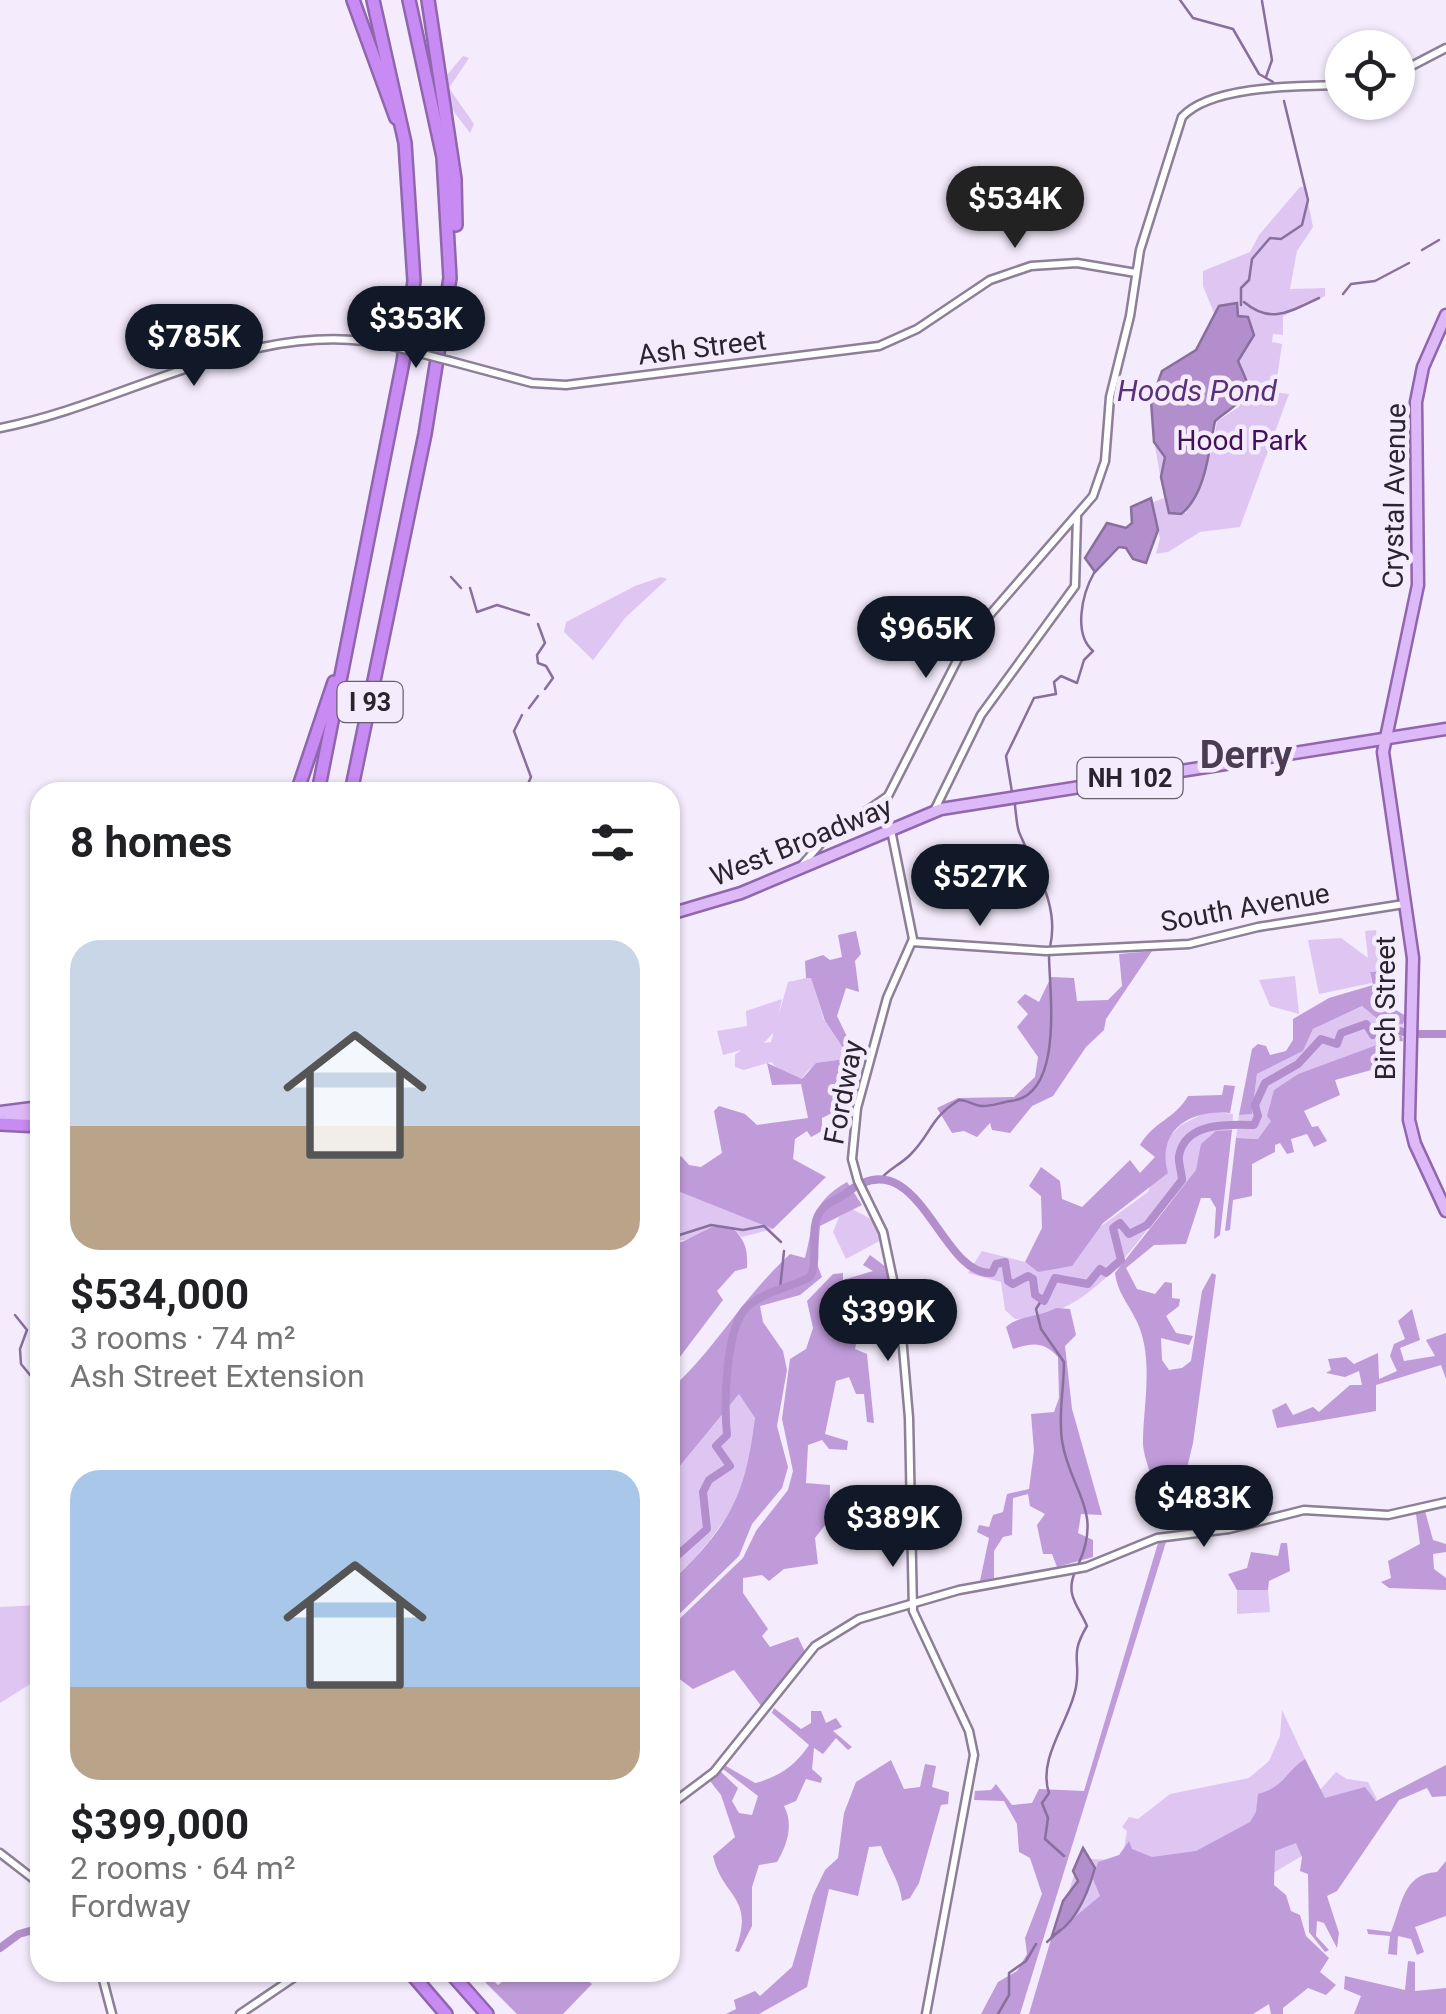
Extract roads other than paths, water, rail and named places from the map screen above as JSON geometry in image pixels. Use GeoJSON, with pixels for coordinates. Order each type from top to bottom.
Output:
{"type":"FeatureCollection","features":[{"type":"Feature","properties":{"kind":"highway"},"geometry":{"type":"LineString","coordinates":[[354,0],[404,134]]}},
{"type":"Feature","properties":{"kind":"highway","name":"I 93"},"geometry":{"type":"LineString","coordinates":[[320,782],[411,310],[414,236],[404,134],[373,0]]}},
{"type":"Feature","properties":{"kind":"highway","name":"I 93"},"geometry":{"type":"LineString","coordinates":[[353,782],[444,337],[450,254],[443,156],[409,0]]}},
{"type":"Feature","properties":{"kind":"highway"},"geometry":{"type":"LineString","coordinates":[[428,0],[457,211],[450,254]]}},
{"type":"Feature","properties":{"kind":"highway"},"geometry":{"type":"LineString","coordinates":[[300,782],[318,736],[356,601]]}},
{"type":"Feature","properties":{"kind":"highway"},"geometry":{"type":"LineString","coordinates":[[0,1123],[30,1125]]}},
{"type":"Feature","properties":{"kind":"highway"},"geometry":{"type":"LineString","coordinates":[[419,1982],[446,2014]]}},
{"type":"Feature","properties":{"kind":"highway"},"geometry":{"type":"LineString","coordinates":[[459,1982],[488,2014]]}},
{"type":"Feature","properties":{"kind":"main road","name":"Crystal Avenue"},"geometry":{"type":"LineString","coordinates":[[1384,739],[1418,585],[1416,402],[1423,367],[1446,315]]}},
{"type":"Feature","properties":{"kind":"main road","name":"NH 102"},"geometry":{"type":"LineString","coordinates":[[1384,739],[1446,730]]}},
{"type":"Feature","properties":{"kind":"main road","name":"West Broadway"},"geometry":{"type":"LineString","coordinates":[[680,911],[741,893],[934,812],[1384,739]]}},
{"type":"Feature","properties":{"kind":"main road","name":"Birch Street"},"geometry":{"type":"LineString","coordinates":[[1384,739],[1384,775],[1413,968],[1409,1120],[1414,1144],[1446,1211]]}},
{"type":"Feature","properties":{"kind":"main road"},"geometry":{"type":"LineString","coordinates":[[0,1112],[30,1108]]}},
{"type":"Feature","properties":{"kind":"main road"},"geometry":{"type":"LineString","coordinates":[[0,1123],[30,1118]]}},
{"type":"Feature","properties":{"kind":"street"},"geometry":{"type":"LineString","coordinates":[[1415,64],[1446,48]]}},
{"type":"Feature","properties":{"kind":"street"},"geometry":{"type":"LineString","coordinates":[[802,865],[818,845],[888,796],[966,641],[995,603],[1093,496],[1105,462],[1110,397],[1136,273],[1173,136],[1188,110],[1233,94],[1325,85]]}},
{"type":"Feature","properties":{"kind":"street","name":"Ash Street"},"geometry":{"type":"LineString","coordinates":[[0,428],[268,348],[350,340],[392,346],[532,383],[576,385],[866,348],[917,329],[977,287],[1022,268],[1077,263],[1136,273]]}},
{"type":"Feature","properties":{"kind":"street"},"geometry":{"type":"LineString","coordinates":[[934,812],[981,715],[1075,586],[1078,516]]}},
{"type":"Feature","properties":{"kind":"street"},"geometry":{"type":"LineString","coordinates":[[891,830],[912,942]]}},
{"type":"Feature","properties":{"kind":"street","name":"South Avenue"},"geometry":{"type":"LineString","coordinates":[[912,942],[1050,951],[1189,944],[1268,925],[1404,904]]}},
{"type":"Feature","properties":{"kind":"street","name":"Fordway"},"geometry":{"type":"LineString","coordinates":[[912,942],[888,992],[857,1108],[852,1150],[858,1181],[888,1250],[905,1352],[912,1603],[922,1636],[969,1731],[974,1755],[926,2014]]}},
{"type":"Feature","properties":{"kind":"street"},"geometry":{"type":"LineString","coordinates":[[680,1798],[714,1772],[822,1640],[859,1619],[912,1603],[1086,1566],[1157,1538],[1229,1529],[1297,1512],[1324,1509],[1388,1514],[1446,1502]]}},
{"type":"Feature","properties":{"kind":"street"},"geometry":{"type":"LineString","coordinates":[[0,1853],[30,1876]]}},
{"type":"Feature","properties":{"kind":"street"},"geometry":{"type":"LineString","coordinates":[[104,1982],[112,2014]]}},
{"type":"Feature","properties":{"kind":"street"},"geometry":{"type":"LineString","coordinates":[[240,2014],[287,1982]]}},
{"type":"Feature","properties":{"kind":"water","name":"Hoods Pond"},"geometry":{"type":"Polygon","coordinates":[[[1237,303],[1238,316],[1248,317],[1254,335],[1238,361],[1248,384],[1238,402],[1215,421],[1196,495],[1181,514],[1169,513],[1161,477],[1165,457],[1154,442],[1151,401],[1162,371],[1196,350],[1219,306],[1237,303]]]}},
{"type":"Feature","properties":{"kind":"water"},"geometry":{"type":"Polygon","coordinates":[[[1151,498],[1158,530],[1146,563],[1133,559],[1126,548],[1119,547],[1095,572],[1085,558],[1107,523],[1126,528],[1132,523],[1131,507],[1151,498]]]}},
{"type":"Feature","properties":{"kind":"water"},"geometry":{"type":"Polygon","coordinates":[[[1083,1848],[1095,1868],[1089,1887],[1068,1924],[1052,1936],[1063,1901],[1078,1881],[1073,1871],[1083,1848]]]}},
{"type":"Feature","properties":{"kind":"waterway"},"geometry":{"type":"LineString","coordinates":[[1180,0],[1193,18],[1233,29],[1259,74],[1273,82]]}},
{"type":"Feature","properties":{"kind":"waterway"},"geometry":{"type":"LineString","coordinates":[[1262,1],[1272,60],[1266,77]]}},
{"type":"Feature","properties":{"kind":"waterway"},"geometry":{"type":"LineString","coordinates":[[1241,305],[1241,288],[1249,280],[1252,259],[1270,238],[1281,239],[1302,225],[1308,200],[1284,101]]}},
{"type":"Feature","properties":{"kind":"waterway"},"geometry":{"type":"LineString","coordinates":[[1422,250],[1439,240]]}},
{"type":"Feature","properties":{"kind":"waterway"},"geometry":{"type":"LineString","coordinates":[[1343,294],[1351,284],[1375,281],[1409,263]]}},
{"type":"Feature","properties":{"kind":"waterway"},"geometry":{"type":"LineString","coordinates":[[1244,302],[1263,313],[1281,314],[1319,298]]}},
{"type":"Feature","properties":{"kind":"waterway"},"geometry":{"type":"LineString","coordinates":[[1012,792],[1006,756],[1034,698],[1056,694],[1054,682],[1061,676],[1077,683],[1084,660],[1093,651],[1081,624],[1086,592],[1094,573]]}},
{"type":"Feature","properties":{"kind":"waterway"},"geometry":{"type":"LineString","coordinates":[[451,577],[461,588]]}},
{"type":"Feature","properties":{"kind":"waterway"},"geometry":{"type":"LineString","coordinates":[[470,588],[477,612],[497,605],[529,615]]}},
{"type":"Feature","properties":{"kind":"waterway"},"geometry":{"type":"LineString","coordinates":[[538,624],[545,643],[537,655],[538,663],[546,666],[553,678],[545,689]]}},
{"type":"Feature","properties":{"kind":"waterway"},"geometry":{"type":"LineString","coordinates":[[529,708],[538,696]]}},
{"type":"Feature","properties":{"kind":"waterway"},"geometry":{"type":"LineString","coordinates":[[522,715],[514,731],[531,777],[529,782]]}},
{"type":"Feature","properties":{"kind":"waterway"},"geometry":{"type":"LineString","coordinates":[[1014,799],[1019,832],[1049,902],[1050,947]]}},
{"type":"Feature","properties":{"kind":"waterway"},"geometry":{"type":"LineString","coordinates":[[879,1181],[910,1155],[936,1120],[959,1100],[985,1106],[1011,1101],[1028,1094],[1040,1080],[1050,1038],[1049,955]]}},
{"type":"Feature","properties":{"kind":"waterway"},"geometry":{"type":"LineString","coordinates":[[680,1553],[707,1529],[703,1492],[709,1480],[730,1466],[716,1446],[727,1435],[730,1349],[740,1317],[761,1297],[810,1277],[817,1219],[828,1204],[870,1180],[892,1182],[910,1194],[957,1254],[974,1268],[992,1273],[996,1264],[1005,1262],[1008,1281],[1013,1284],[1028,1276],[1033,1279],[1035,1295],[1044,1301],[1055,1278],[1088,1284],[1100,1269],[1106,1273],[1121,1260],[1113,1228],[1120,1223],[1129,1234],[1147,1225],[1182,1180],[1179,1156],[1190,1137],[1209,1127],[1254,1125],[1258,1116],[1255,1105],[1265,1083],[1298,1064],[1321,1039],[1337,1044],[1341,1033],[1366,1024],[1373,1035],[1384,1026],[1403,1032]]}},
{"type":"Feature","properties":{"kind":"waterway"},"geometry":{"type":"LineString","coordinates":[[1420,1034],[1446,1034]]}},
{"type":"Feature","properties":{"kind":"waterway"},"geometry":{"type":"LineString","coordinates":[[680,1235],[711,1225],[743,1230],[764,1226],[781,1242]]}},
{"type":"Feature","properties":{"kind":"waterway"},"geometry":{"type":"LineString","coordinates":[[780,1289],[784,1251]]}},
{"type":"Feature","properties":{"kind":"waterway"},"geometry":{"type":"LineString","coordinates":[[1041,1301],[1036,1309],[1041,1329],[1064,1362],[1062,1441],[1088,1528],[1079,1563]]}},
{"type":"Feature","properties":{"kind":"waterway"},"geometry":{"type":"LineString","coordinates":[[15,1315],[27,1330],[20,1349],[21,1364],[30,1375]]}},
{"type":"Feature","properties":{"kind":"waterway"},"geometry":{"type":"LineString","coordinates":[[1064,1856],[1045,1839],[1048,1818],[1042,1803],[1049,1793],[1047,1766],[1073,1700],[1077,1651],[1087,1626],[1072,1594],[1075,1572]]}},
{"type":"Feature","properties":{"kind":"waterway"},"geometry":{"type":"LineString","coordinates":[[1047,1942],[1060,1930]]}},
{"type":"Feature","properties":{"kind":"waterway"},"geometry":{"type":"LineString","coordinates":[[0,1948],[30,1931]]}},
{"type":"Feature","properties":{"kind":"waterway"},"geometry":{"type":"LineString","coordinates":[[998,2014],[1009,1995],[1009,1973],[1026,1961],[1036,1944]]}},
{"type":"Feature","properties":{"kind":"district","name":"Derry"},"geometry":{"type":"Point","coordinates":[1246,755]}},
{"type":"Feature","properties":{"kind":"park label","name":"Hood Park"},"geometry":{"type":"Point","coordinates":[1242,440]}}]}
